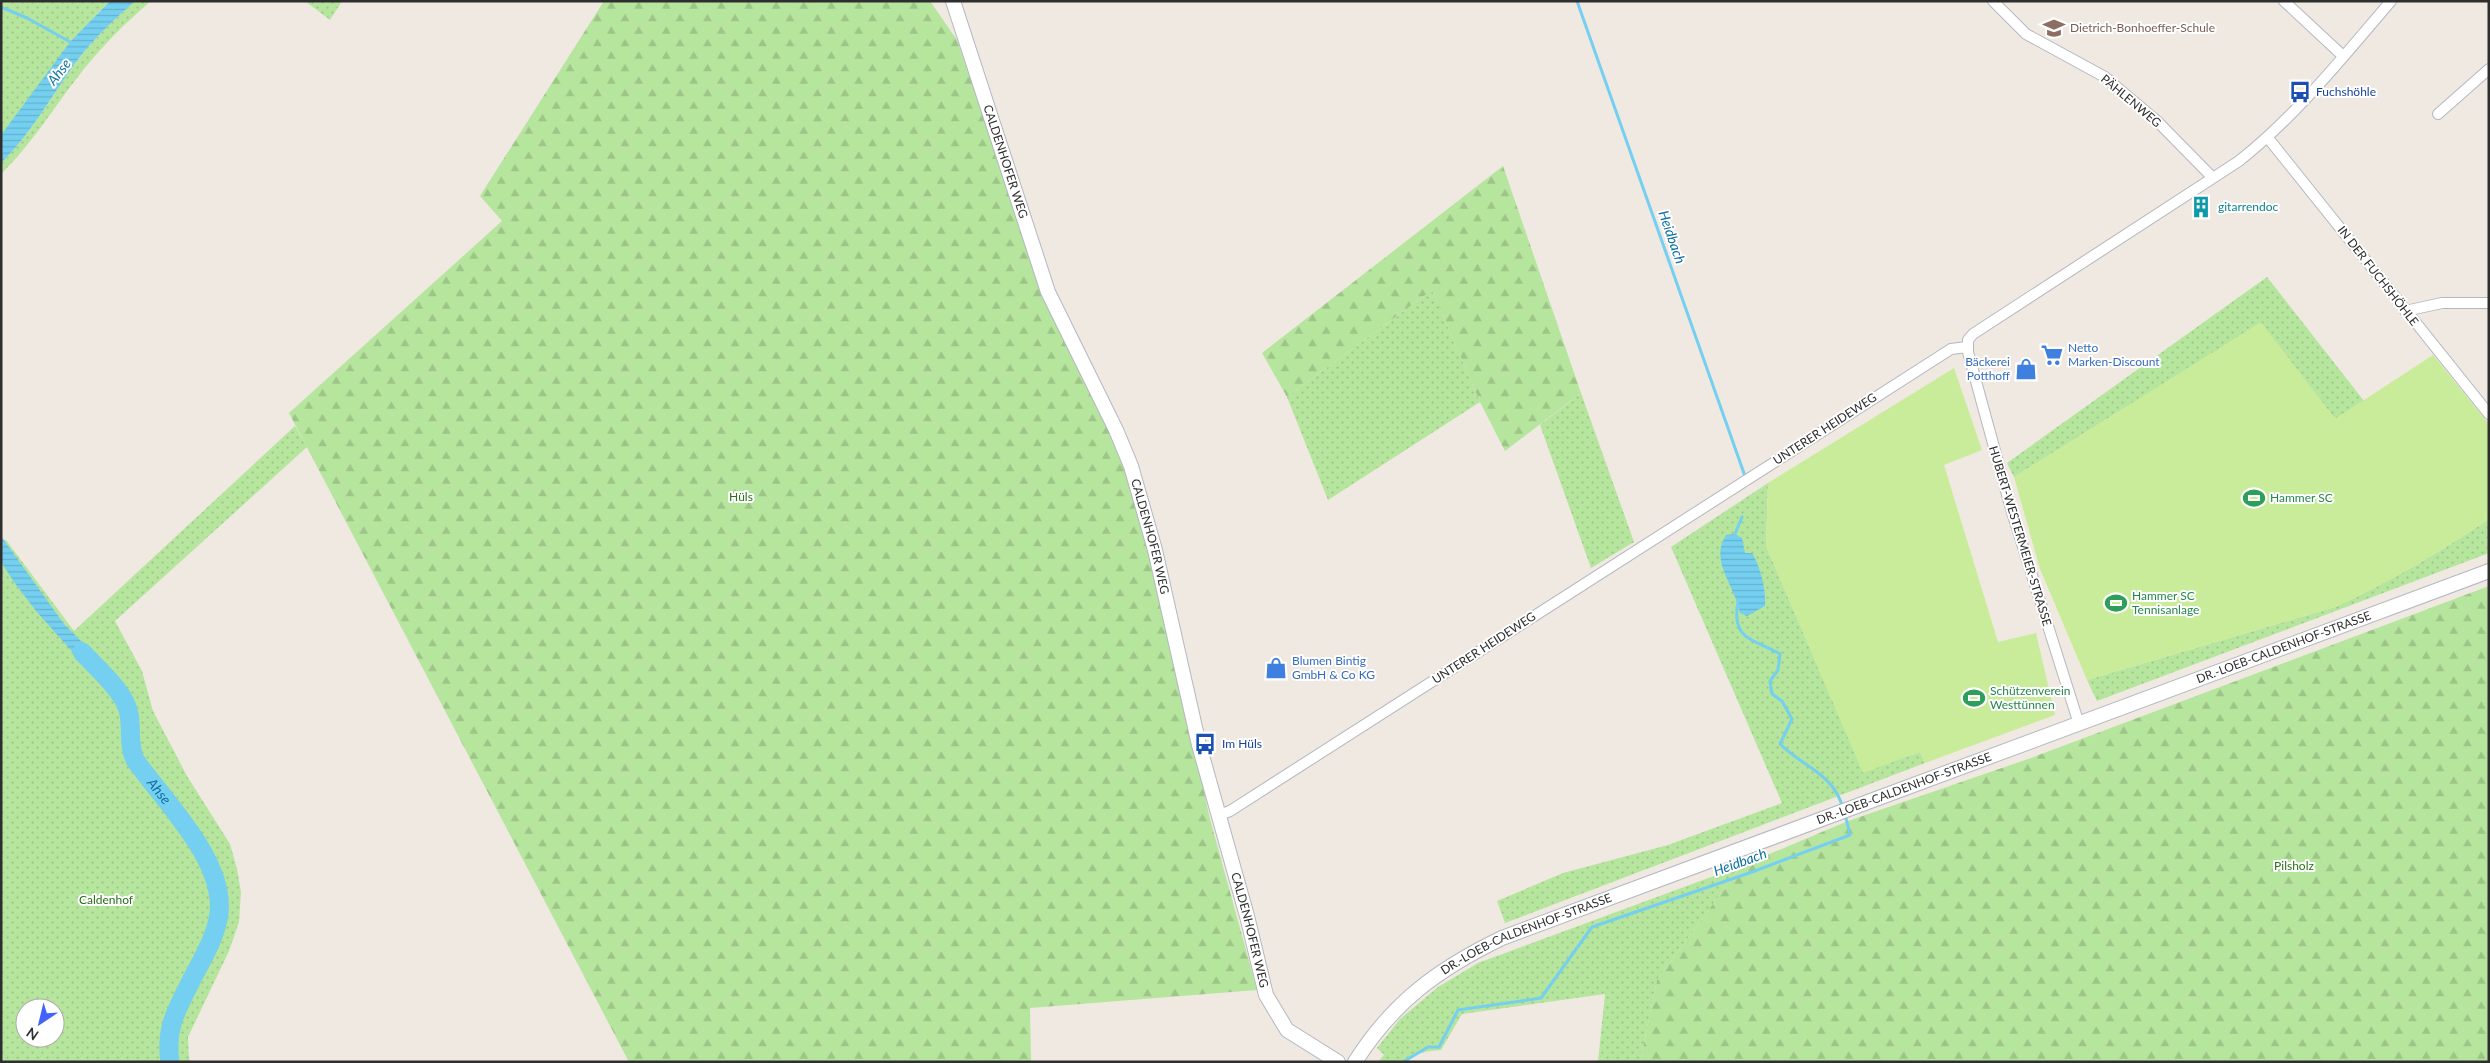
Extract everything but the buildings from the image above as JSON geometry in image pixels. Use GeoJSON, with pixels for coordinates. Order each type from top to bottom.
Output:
{"type":"FeatureCollection","features":[{"type":"Feature","properties":{"kind":"main road","name":"CALDENHOFER WEG"},"geometry":{"type":"LineString","coordinates":[[953,1],[1048,292],[1113,423],[1131,466],[1155,550],[1199,746],[1266,995],[1287,1030],[1338,1062]]}},
{"type":"Feature","properties":{"kind":"main road","name":"DR.-LOEB-CALDENHOF-STRASSE"},"geometry":{"type":"LineString","coordinates":[[1355,1062],[1391,1013],[1429,979],[1464,956],[1502,938],[2489,571]]}},
{"type":"Feature","properties":{"kind":"street","name":"PÄHLENWEG"},"geometry":{"type":"LineString","coordinates":[[1993,1],[2026,34],[2105,77],[2157,121],[2213,178]]}},
{"type":"Feature","properties":{"kind":"street"},"geometry":{"type":"LineString","coordinates":[[2284,1],[2343,56]]}},
{"type":"Feature","properties":{"kind":"street"},"geometry":{"type":"LineString","coordinates":[[1967,347],[1973,334],[2213,178],[2268,138],[2298,109],[2391,1]]}},
{"type":"Feature","properties":{"kind":"street"},"geometry":{"type":"LineString","coordinates":[[2438,114],[2489,69]]}},
{"type":"Feature","properties":{"kind":"street","name":"IN DER FUCHSHÖHLE"},"geometry":{"type":"LineString","coordinates":[[2268,138],[2404,311],[2489,414]]}},
{"type":"Feature","properties":{"kind":"street"},"geometry":{"type":"LineString","coordinates":[[2404,311],[2442,303],[2489,304]]}},
{"type":"Feature","properties":{"kind":"street","name":"UNTERER HEIDEWEG"},"geometry":{"type":"LineString","coordinates":[[1219,815],[1234,808],[1951,349],[1967,347]]}},
{"type":"Feature","properties":{"kind":"street","name":"HUBERT-WESTERMEIER-STRASSE"},"geometry":{"type":"LineString","coordinates":[[1967,347],[2011,509],[2080,724]]}},
{"type":"Feature","properties":{"kind":"green space"},"geometry":{"type":"Polygon","coordinates":[[[1,1],[110,1],[95,16],[1,135],[1,1]]]}},
{"type":"Feature","properties":{"kind":"green space"},"geometry":{"type":"Polygon","coordinates":[[[135,1],[151,1],[94,57],[32,139],[1,174],[1,163],[32,127],[76,62],[97,38],[135,1]]]}},
{"type":"Feature","properties":{"kind":"green space"},"geometry":{"type":"Polygon","coordinates":[[[305,1],[342,1],[330,20],[305,1]]]}},
{"type":"Feature","properties":{"kind":"green space","name":"Hüls"},"geometry":{"type":"Polygon","coordinates":[[[604,1],[930,1],[957,40],[1031,257],[1124,466],[1150,549],[1210,819],[1257,990],[1030,1008],[1031,1062],[629,1062],[289,413],[502,221],[480,196],[604,1]]]}},
{"type":"Feature","properties":{"kind":"green space"},"geometry":{"type":"Polygon","coordinates":[[[1503,166],[1581,393],[1505,451],[1480,402],[1432,290],[1287,397],[1262,353],[1503,166]]]}},
{"type":"Feature","properties":{"kind":"green space"},"geometry":{"type":"Polygon","coordinates":[[[2267,277],[2364,401],[2335,419],[2261,323],[2014,477],[2007,463],[2267,277]]]}},
{"type":"Feature","properties":{"kind":"green space"},"geometry":{"type":"Polygon","coordinates":[[[1432,290],[1480,402],[1328,500],[1287,397],[1432,290]]]}},
{"type":"Feature","properties":{"kind":"green space","name":"Hammer SC"},"geometry":{"type":"Polygon","coordinates":[[[2261,322],[2335,419],[2433,355],[2489,424],[2489,519],[2414,566],[2375,588],[2335,607],[2087,680],[2040,569],[2014,477],[2261,322]]]}},
{"type":"Feature","properties":{"kind":"green space"},"geometry":{"type":"Polygon","coordinates":[[[1954,368],[1982,450],[1944,465],[1998,642],[2036,633],[2055,715],[1925,763],[1920,752],[1863,773],[1766,546],[1768,483],[1954,368]]]}},
{"type":"Feature","properties":{"kind":"green space"},"geometry":{"type":"Polygon","coordinates":[[[1581,393],[1634,542],[1591,568],[1540,425],[1581,393]]]}},
{"type":"Feature","properties":{"kind":"green space","name":"Caldenhof"},"geometry":{"type":"Polygon","coordinates":[[[295,426],[307,447],[115,621],[142,671],[153,711],[187,776],[230,844],[241,892],[239,922],[229,951],[188,1037],[189,1059],[191,1062],[1,1062],[1,542],[6,540],[74,631],[295,426]]]}},
{"type":"Feature","properties":{"kind":"green space"},"geometry":{"type":"Polygon","coordinates":[[[1768,483],[1766,546],[1863,772],[1920,752],[1925,763],[1505,923],[1497,901],[1563,873],[1668,845],[1782,803],[1671,547],[1768,483]]]}},
{"type":"Feature","properties":{"kind":"green space"},"geometry":{"type":"Polygon","coordinates":[[[2489,519],[2489,553],[2097,701],[2087,680],[2335,607],[2375,588],[2414,566],[2489,519]]]}},
{"type":"Feature","properties":{"kind":"green space","name":"Pilsholz"},"geometry":{"type":"Polygon","coordinates":[[[2489,586],[2489,1062],[1640,1062],[1657,980],[1741,866],[1848,821],[2031,758],[2489,586]]]}},
{"type":"Feature","properties":{"kind":"green space"},"geometry":{"type":"Polygon","coordinates":[[[1741,866],[1657,980],[1640,1062],[1598,1062],[1605,994],[1462,1014],[1441,1050],[1418,1054],[1406,1062],[1378,1062],[1384,1055],[1377,1048],[1400,1019],[1438,987],[1478,963],[1741,866]]]}},
{"type":"Feature","properties":{"kind":"water"},"geometry":{"type":"Polygon","coordinates":[[[110,1],[135,1],[89,45],[32,127],[1,163],[1,135],[70,42],[110,1]]]}},
{"type":"Feature","properties":{"kind":"water"},"geometry":{"type":"Polygon","coordinates":[[[1735,534],[1742,538],[1745,553],[1752,553],[1758,565],[1764,586],[1765,606],[1747,616],[1740,613],[1720,554],[1726,535],[1735,534]]]}},
{"type":"Feature","properties":{"kind":"water"},"geometry":{"type":"Polygon","coordinates":[[[1,536],[64,624],[104,664],[93,675],[36,611],[14,582],[1,562],[1,536]]]}},
{"type":"Feature","properties":{"kind":"waterway","name":"Heidbach"},"geometry":{"type":"LineString","coordinates":[[1577,1],[1746,479]]}},
{"type":"Feature","properties":{"kind":"waterway"},"geometry":{"type":"LineString","coordinates":[[1,7],[27,18],[72,43]]}},
{"type":"Feature","properties":{"kind":"waterway","name":"Heidbach"},"geometry":{"type":"LineString","coordinates":[[1735,534],[1742,517]]}},
{"type":"Feature","properties":{"kind":"waterway","name":"Heidbach"},"geometry":{"type":"LineString","coordinates":[[1738,601],[1737,614],[1741,631],[1746,636],[1780,654],[1778,670],[1770,681],[1772,694],[1782,701],[1792,719],[1780,744],[1825,778],[1832,786],[1843,808]]}},
{"type":"Feature","properties":{"kind":"waterway","name":"Ahse"},"geometry":{"type":"LineString","coordinates":[[82,652],[117,689],[127,706],[135,760],[176,812],[203,852],[212,872],[218,893],[219,913],[215,931],[208,949],[180,1003],[170,1030],[170,1062]]}},
{"type":"Feature","properties":{"kind":"waterway","name":"Heidbach"},"geometry":{"type":"LineString","coordinates":[[1403,1062],[1428,1047],[1439,1047],[1458,1010],[1541,998],[1592,927],[1752,872],[1850,835],[1845,814]]}},
{"type":"Feature","properties":{"kind":"place","name":"Dietrich-Bonhoeffer-Schule"},"geometry":{"type":"Point","coordinates":[2054,28]}},
{"type":"Feature","properties":{"kind":"place","name":"Fuchshöhle"},"geometry":{"type":"Point","coordinates":[2300,92]}},
{"type":"Feature","properties":{"kind":"place","name":"gitarrendoc"},"geometry":{"type":"Point","coordinates":[2201,207]}},
{"type":"Feature","properties":{"kind":"place","name":"Netto Marken-Discount"},"geometry":{"type":"Point","coordinates":[2052,355]}},
{"type":"Feature","properties":{"kind":"place","name":"Bäckerei Potthoff"},"geometry":{"type":"Point","coordinates":[2026,369]}},
{"type":"Feature","properties":{"kind":"place","name":"Hammer SC"},"geometry":{"type":"Point","coordinates":[2254,498]}},
{"type":"Feature","properties":{"kind":"place","name":"Hammer SC Tennisanlage"},"geometry":{"type":"Point","coordinates":[2116,603]}},
{"type":"Feature","properties":{"kind":"place","name":"Blumen Bintig GmbH & Co KG"},"geometry":{"type":"Point","coordinates":[1276,668]}},
{"type":"Feature","properties":{"kind":"place","name":"Schützenverein Westtünnen"},"geometry":{"type":"Point","coordinates":[1974,698]}},
{"type":"Feature","properties":{"kind":"place","name":"Im Hüls"},"geometry":{"type":"Point","coordinates":[1205,744]}}]}
